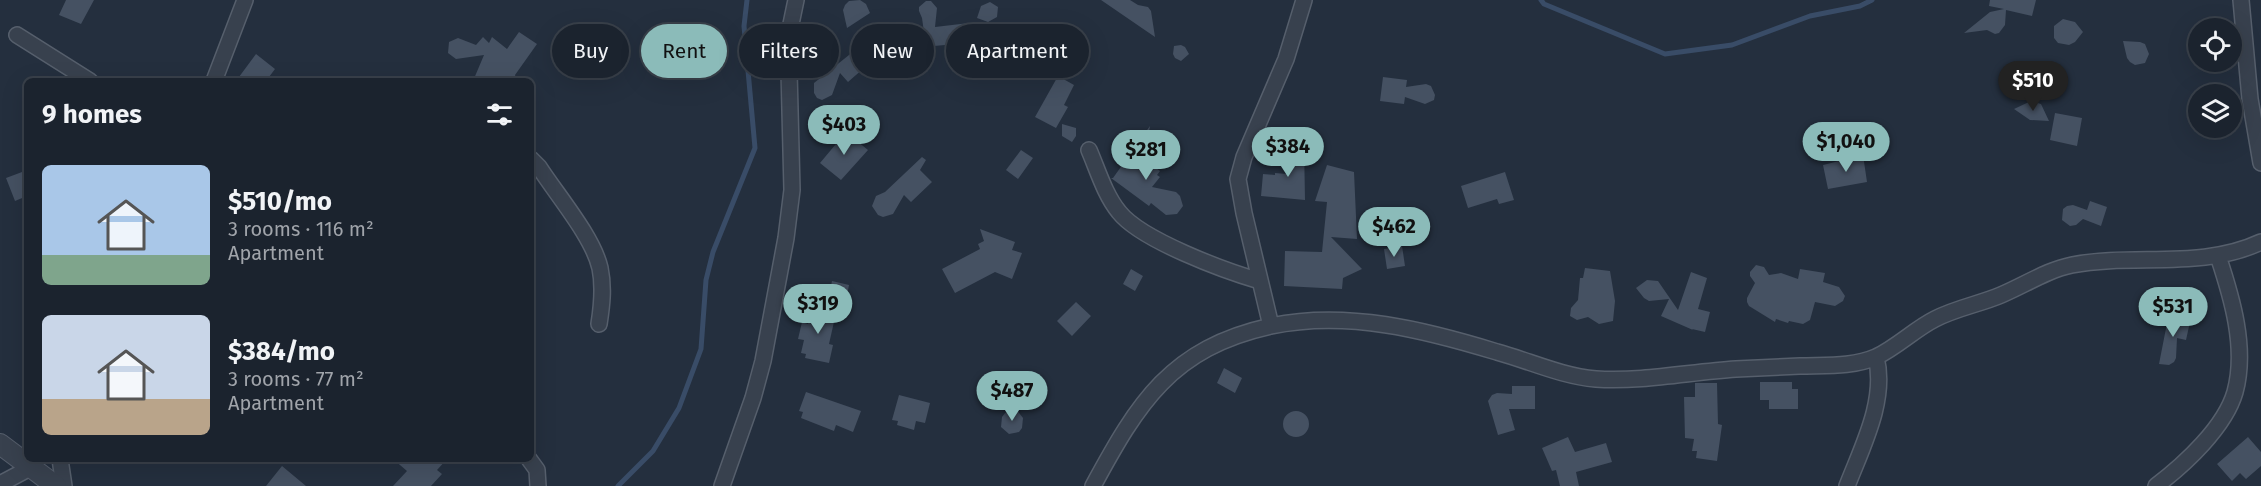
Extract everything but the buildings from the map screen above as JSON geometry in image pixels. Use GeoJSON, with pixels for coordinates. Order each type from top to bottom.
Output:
{"type":"FeatureCollection","features":[{"type":"Feature","properties":{"kind":"street"},"geometry":{"type":"LineString","coordinates":[[215,78],[245,0]]}},
{"type":"Feature","properties":{"kind":"street"},"geometry":{"type":"LineString","coordinates":[[722,486],[753,398],[763,361],[786,238],[792,190],[789,71],[791,24],[796,0]]}},
{"type":"Feature","properties":{"kind":"street"},"geometry":{"type":"LineString","coordinates":[[1271,326],[1238,179],[1244,157],[1286,59],[1304,0]]}},
{"type":"Feature","properties":{"kind":"street"},"geometry":{"type":"LineString","coordinates":[[2241,0],[2250,99],[2261,163]]}},
{"type":"Feature","properties":{"kind":"street"},"geometry":{"type":"LineString","coordinates":[[17,35],[85,78]]}},
{"type":"Feature","properties":{"kind":"street"},"geometry":{"type":"LineString","coordinates":[[1089,150],[1107,191],[1119,212],[1128,221],[1140,230],[1206,262],[1260,281]]}},
{"type":"Feature","properties":{"kind":"street"},"geometry":{"type":"LineString","coordinates":[[534,163],[595,252],[603,294],[599,324]]}},
{"type":"Feature","properties":{"kind":"street"},"geometry":{"type":"LineString","coordinates":[[1093,486],[1128,424],[1152,392],[1171,373],[1198,353],[1221,342],[1271,326],[1319,321],[1364,321],[1405,328],[1498,352],[1553,371],[1596,379],[1732,369],[1828,366],[1876,357],[1952,311],[2002,295],[2051,271],[2094,262],[2184,260],[2218,256],[2261,242]]}},
{"type":"Feature","properties":{"kind":"street"},"geometry":{"type":"LineString","coordinates":[[2156,486],[2199,448],[2228,409],[2235,393],[2239,367],[2235,319],[2218,256]]}},
{"type":"Feature","properties":{"kind":"street"},"geometry":{"type":"LineString","coordinates":[[1847,486],[1870,422],[1880,385],[1876,357]]}},
{"type":"Feature","properties":{"kind":"street"},"geometry":{"type":"LineString","coordinates":[[0,444],[56,486]]}},
{"type":"Feature","properties":{"kind":"street"},"geometry":{"type":"LineString","coordinates":[[60,462],[64,486]]}},
{"type":"Feature","properties":{"kind":"street"},"geometry":{"type":"LineString","coordinates":[[531,462],[537,470],[538,486]]}},
{"type":"Feature","properties":{"kind":"street"},"geometry":{"type":"LineString","coordinates":[[0,484],[30,468]]}},
{"type":"Feature","properties":{"kind":"waterway"},"geometry":{"type":"LineString","coordinates":[[618,486],[653,451],[679,408],[701,349],[706,280],[713,252],[755,148],[744,26],[747,0]]}},
{"type":"Feature","properties":{"kind":"waterway"},"geometry":{"type":"LineString","coordinates":[[1541,0],[1544,4],[1665,54],[1732,45],[1810,16],[1860,6],[1872,0]]}}]}
